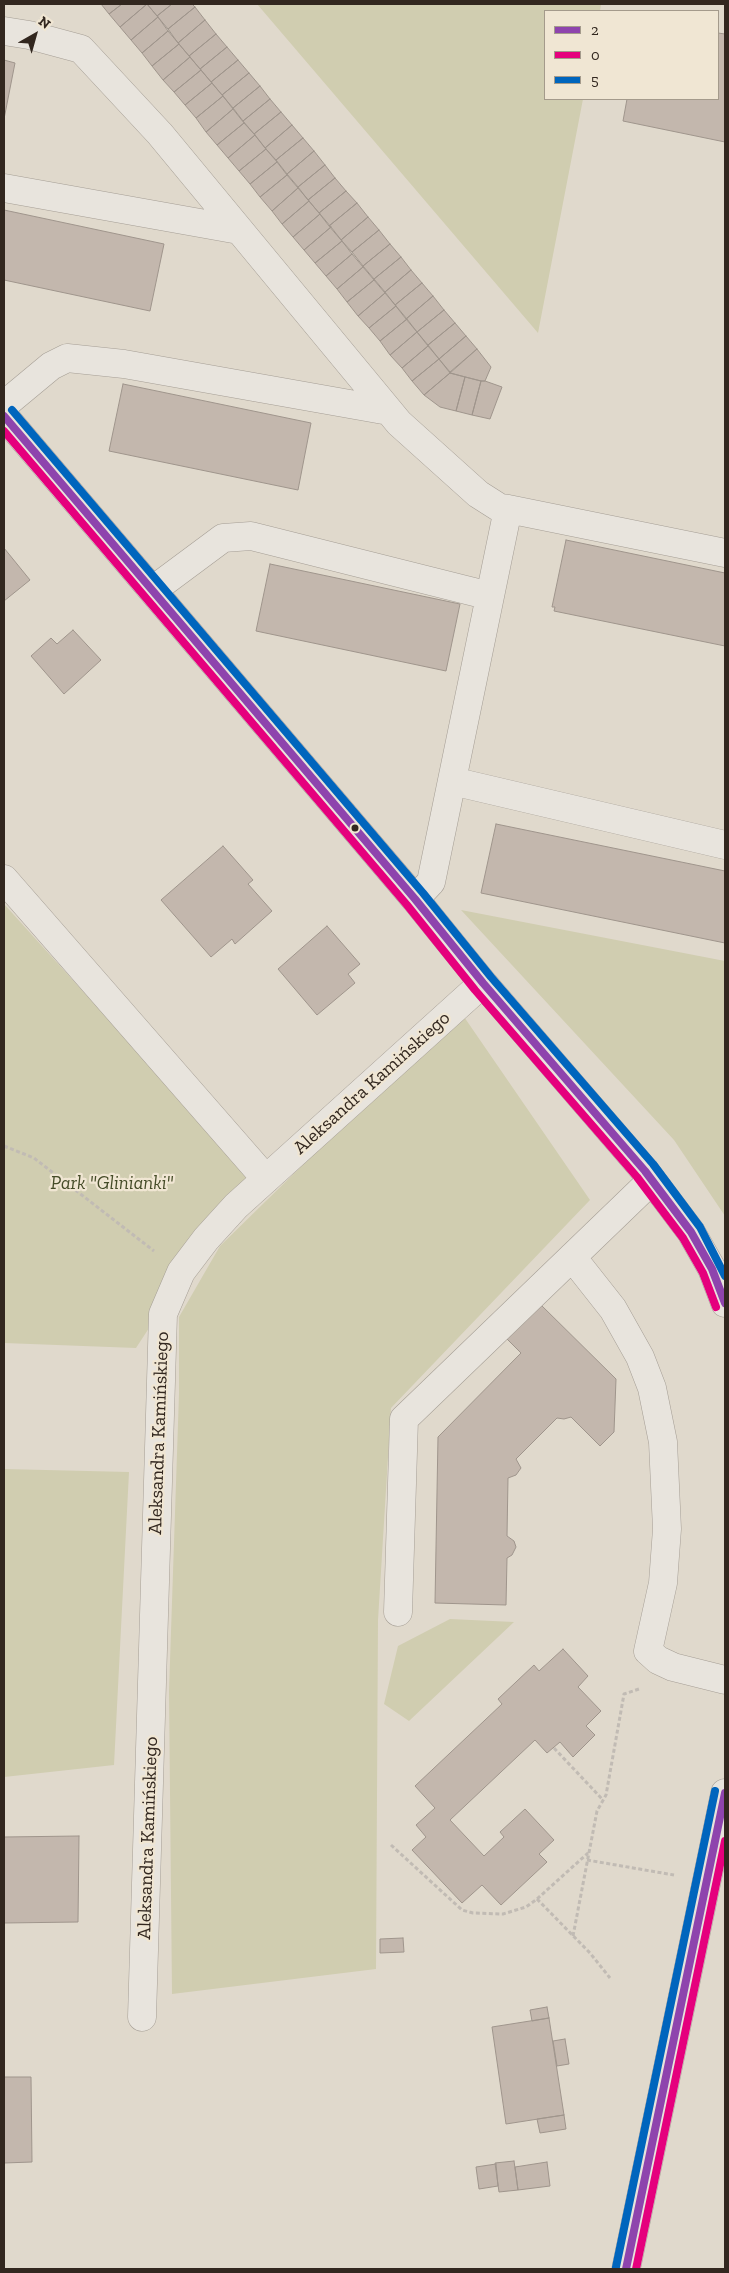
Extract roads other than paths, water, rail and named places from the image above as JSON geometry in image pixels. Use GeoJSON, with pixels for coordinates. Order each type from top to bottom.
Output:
{"type":"FeatureCollection","features":[{"type":"Feature","properties":{"kind":"street"},"geometry":{"type":"LineString","coordinates":[[4,31],[29,34],[81,49],[160,134],[399,423],[478,494],[500,508],[508,510],[725,553]]}},
{"type":"Feature","properties":{"kind":"street"},"geometry":{"type":"LineString","coordinates":[[4,188],[239,230]]}},
{"type":"Feature","properties":{"kind":"street"},"geometry":{"type":"LineString","coordinates":[[4,405],[51,366],[67,358],[124,364],[389,411]]}},
{"type":"Feature","properties":{"kind":"street"},"geometry":{"type":"LineString","coordinates":[[4,416],[652,1180],[691,1232],[712,1269],[725,1304]]}},
{"type":"Feature","properties":{"kind":"street"},"geometry":{"type":"LineString","coordinates":[[415,899],[431,882],[508,510]]}},
{"type":"Feature","properties":{"kind":"street"},"geometry":{"type":"LineString","coordinates":[[153,590],[224,538],[251,536],[490,596]]}},
{"type":"Feature","properties":{"kind":"street"},"geometry":{"type":"LineString","coordinates":[[452,781],[725,845]]}},
{"type":"Feature","properties":{"kind":"street"},"geometry":{"type":"LineString","coordinates":[[4,880],[266,1179]]}},
{"type":"Feature","properties":{"kind":"street","name":"Aleksandra Kamińskiego"},"geometry":{"type":"LineString","coordinates":[[142,2017],[163,1314],[181,1272],[206,1239],[236,1206],[483,983]]}},
{"type":"Feature","properties":{"kind":"street"},"geometry":{"type":"LineString","coordinates":[[398,1612],[404,1420],[652,1180]]}},
{"type":"Feature","properties":{"kind":"street"},"geometry":{"type":"LineString","coordinates":[[572,1257],[613,1309],[640,1357],[652,1388],[663,1442],[667,1529],[663,1583],[648,1651],[658,1660],[673,1667],[725,1680]]}},
{"type":"Feature","properties":{"kind":"street"},"geometry":{"type":"LineString","coordinates":[[626,2269],[725,1793]]}},
{"type":"Feature","properties":{"kind":"park label","name":"Park \"Glinianki\""},"geometry":{"type":"Point","coordinates":[112,1184]}}]}
